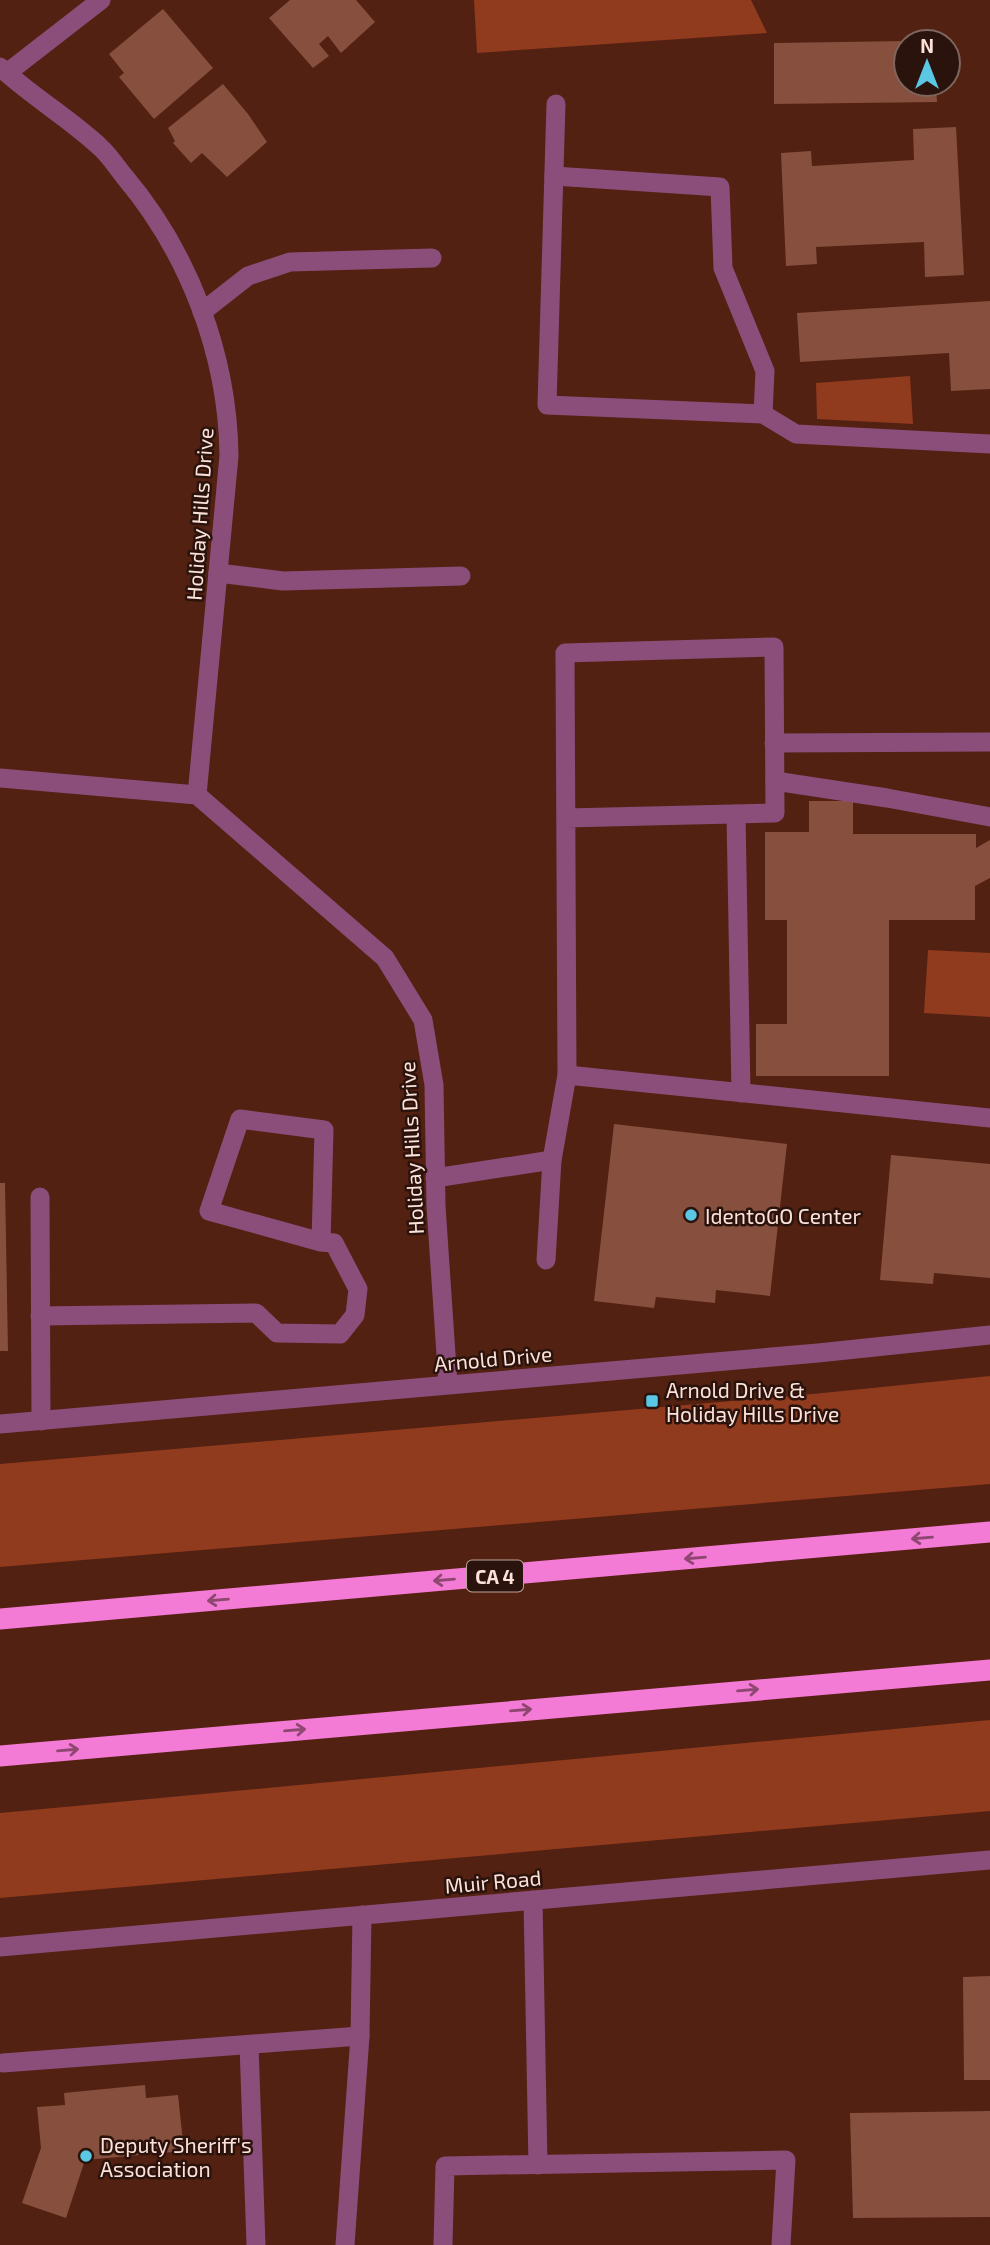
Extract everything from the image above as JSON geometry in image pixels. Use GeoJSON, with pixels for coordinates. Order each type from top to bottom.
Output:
{"type":"FeatureCollection","features":[{"type":"Feature","properties":{"kind":"highway","name":"CA 4"},"geometry":{"type":"LineString","coordinates":[[0,1619],[990,1532]]}},
{"type":"Feature","properties":{"kind":"highway"},"geometry":{"type":"LineString","coordinates":[[0,1756],[990,1670]]}},
{"type":"Feature","properties":{"kind":"street"},"geometry":{"type":"LineString","coordinates":[[4,70],[101,0]]}},
{"type":"Feature","properties":{"kind":"street","name":"Holiday Hills Drive"},"geometry":{"type":"LineString","coordinates":[[4,70],[102,149],[134,188],[166,234],[202,312],[215,351],[229,418],[229,456],[197,795],[385,958],[423,1020],[434,1085],[435,1178],[448,1384]]}},
{"type":"Feature","properties":{"kind":"street"},"geometry":{"type":"LineString","coordinates":[[556,104],[547,405],[763,414],[796,434],[990,444]]}},
{"type":"Feature","properties":{"kind":"street"},"geometry":{"type":"LineString","coordinates":[[554,176],[720,187],[723,268],[765,371],[763,414]]}},
{"type":"Feature","properties":{"kind":"street"},"geometry":{"type":"LineString","coordinates":[[202,312],[248,276],[290,262],[432,258]]}},
{"type":"Feature","properties":{"kind":"street"},"geometry":{"type":"LineString","coordinates":[[218,573],[283,581],[461,576]]}},
{"type":"Feature","properties":{"kind":"street"},"geometry":{"type":"LineString","coordinates":[[546,1260],[552,1160],[567,1075],[565,653],[774,648],[775,813],[566,818]]}},
{"type":"Feature","properties":{"kind":"street"},"geometry":{"type":"LineString","coordinates":[[774,743],[990,742]]}},
{"type":"Feature","properties":{"kind":"street"},"geometry":{"type":"LineString","coordinates":[[0,778],[197,795]]}},
{"type":"Feature","properties":{"kind":"street"},"geometry":{"type":"LineString","coordinates":[[775,781],[990,817]]}},
{"type":"Feature","properties":{"kind":"street"},"geometry":{"type":"LineString","coordinates":[[736,814],[741,1093]]}},
{"type":"Feature","properties":{"kind":"street"},"geometry":{"type":"LineString","coordinates":[[567,1075],[990,1118]]}},
{"type":"Feature","properties":{"kind":"street"},"geometry":{"type":"LineString","coordinates":[[40,1316],[256,1313],[276,1333],[340,1335],[355,1315],[358,1289],[334,1243],[321,1242],[209,1210],[240,1119],[324,1130],[321,1242]]}},
{"type":"Feature","properties":{"kind":"street"},"geometry":{"type":"LineString","coordinates":[[435,1178],[552,1160]]}},
{"type":"Feature","properties":{"kind":"street"},"geometry":{"type":"LineString","coordinates":[[40,1197],[41,1421]]}},
{"type":"Feature","properties":{"kind":"street","name":"Arnold Drive"},"geometry":{"type":"LineString","coordinates":[[0,1424],[805,1354],[990,1335]]}},
{"type":"Feature","properties":{"kind":"street","name":"Muir Road"},"geometry":{"type":"LineString","coordinates":[[0,1947],[990,1860]]}},
{"type":"Feature","properties":{"kind":"street"},"geometry":{"type":"LineString","coordinates":[[533,1900],[538,2165]]}},
{"type":"Feature","properties":{"kind":"street"},"geometry":{"type":"LineString","coordinates":[[345,2245],[360,2036],[362,1915]]}},
{"type":"Feature","properties":{"kind":"street"},"geometry":{"type":"LineString","coordinates":[[3,2063],[360,2036]]}},
{"type":"Feature","properties":{"kind":"street"},"geometry":{"type":"LineString","coordinates":[[249,2045],[256,2245]]}},
{"type":"Feature","properties":{"kind":"street"},"geometry":{"type":"LineString","coordinates":[[443,2245],[445,2166],[786,2160],[781,2245]]}},
{"type":"Feature","properties":{"kind":"shaded area"},"geometry":{"type":"Polygon","coordinates":[[[474,0],[751,0],[767,33],[477,53],[474,0]]]}},
{"type":"Feature","properties":{"kind":"shaded area"},"geometry":{"type":"Polygon","coordinates":[[[910,376],[913,424],[817,419],[816,383],[910,376]]]}},
{"type":"Feature","properties":{"kind":"shaded area"},"geometry":{"type":"Polygon","coordinates":[[[928,950],[990,953],[990,1017],[924,1013],[928,950]]]}},
{"type":"Feature","properties":{"kind":"shaded area"},"geometry":{"type":"Polygon","coordinates":[[[990,1376],[990,1484],[0,1567],[0,1464],[813,1394],[990,1376]]]}},
{"type":"Feature","properties":{"kind":"shaded area"},"geometry":{"type":"Polygon","coordinates":[[[990,1720],[990,1811],[0,1898],[0,1813],[990,1720]]]}},
{"type":"Feature","properties":{"kind":"building"},"geometry":{"type":"Polygon","coordinates":[[[290,0],[356,0],[375,22],[341,53],[328,36],[319,44],[329,56],[313,68],[269,18],[290,0]]]}},
{"type":"Feature","properties":{"kind":"building"},"geometry":{"type":"Polygon","coordinates":[[[163,9],[213,68],[154,119],[119,77],[124,73],[109,54],[163,9]]]}},
{"type":"Feature","properties":{"kind":"building"},"geometry":{"type":"Polygon","coordinates":[[[892,41],[892,98],[937,98],[937,102],[774,104],[774,43],[892,41]]]}},
{"type":"Feature","properties":{"kind":"building"},"geometry":{"type":"Polygon","coordinates":[[[223,84],[267,142],[227,177],[202,153],[191,163],[173,143],[175,141],[168,128],[223,84]]]}},
{"type":"Feature","properties":{"kind":"building"},"geometry":{"type":"Polygon","coordinates":[[[956,127],[964,275],[925,277],[924,242],[816,247],[817,264],[786,266],[781,153],[811,151],[812,166],[914,160],[913,129],[956,127]]]}},
{"type":"Feature","properties":{"kind":"building"},"geometry":{"type":"Polygon","coordinates":[[[990,301],[990,389],[951,391],[949,353],[800,362],[797,313],[990,301]]]}},
{"type":"Feature","properties":{"kind":"building"},"geometry":{"type":"Polygon","coordinates":[[[809,801],[853,801],[853,834],[976,834],[976,848],[990,840],[990,878],[975,886],[975,920],[889,920],[889,1076],[756,1076],[756,1024],[787,1024],[787,920],[765,920],[765,832],[809,832],[809,801]]]}},
{"type":"Feature","properties":{"kind":"building","name":"IdentoGO Center"},"geometry":{"type":"Polygon","coordinates":[[[614,1124],[787,1144],[770,1296],[716,1290],[715,1303],[656,1297],[654,1308],[594,1301],[614,1124]]]}},
{"type":"Feature","properties":{"kind":"building"},"geometry":{"type":"Polygon","coordinates":[[[891,1155],[990,1164],[990,1278],[934,1273],[933,1284],[880,1280],[891,1155]]]}},
{"type":"Feature","properties":{"kind":"building"},"geometry":{"type":"Polygon","coordinates":[[[0,1183],[5,1183],[8,1351],[0,1351],[0,1183]]]}},
{"type":"Feature","properties":{"kind":"building"},"geometry":{"type":"Polygon","coordinates":[[[990,1976],[990,2080],[964,2080],[963,1977],[990,1976]]]}},
{"type":"Feature","properties":{"kind":"building","name":"Deputy Sheriff's Association"},"geometry":{"type":"Polygon","coordinates":[[[145,2085],[146,2098],[178,2095],[184,2151],[85,2160],[66,2218],[22,2203],[41,2148],[37,2107],[65,2105],[64,2093],[145,2085]]]}},
{"type":"Feature","properties":{"kind":"building"},"geometry":{"type":"Polygon","coordinates":[[[990,2111],[990,2217],[853,2218],[850,2113],[990,2111]]]}},
{"type":"Feature","properties":{"kind":"place","name":"IdentoGO Center"},"geometry":{"type":"Point","coordinates":[691,1215]}},
{"type":"Feature","properties":{"kind":"place","name":"Arnold Drive & Holiday Hills Drive"},"geometry":{"type":"Point","coordinates":[652,1401]}},
{"type":"Feature","properties":{"kind":"place","name":"Deputy Sheriff's Association"},"geometry":{"type":"Point","coordinates":[86,2156]}}]}
